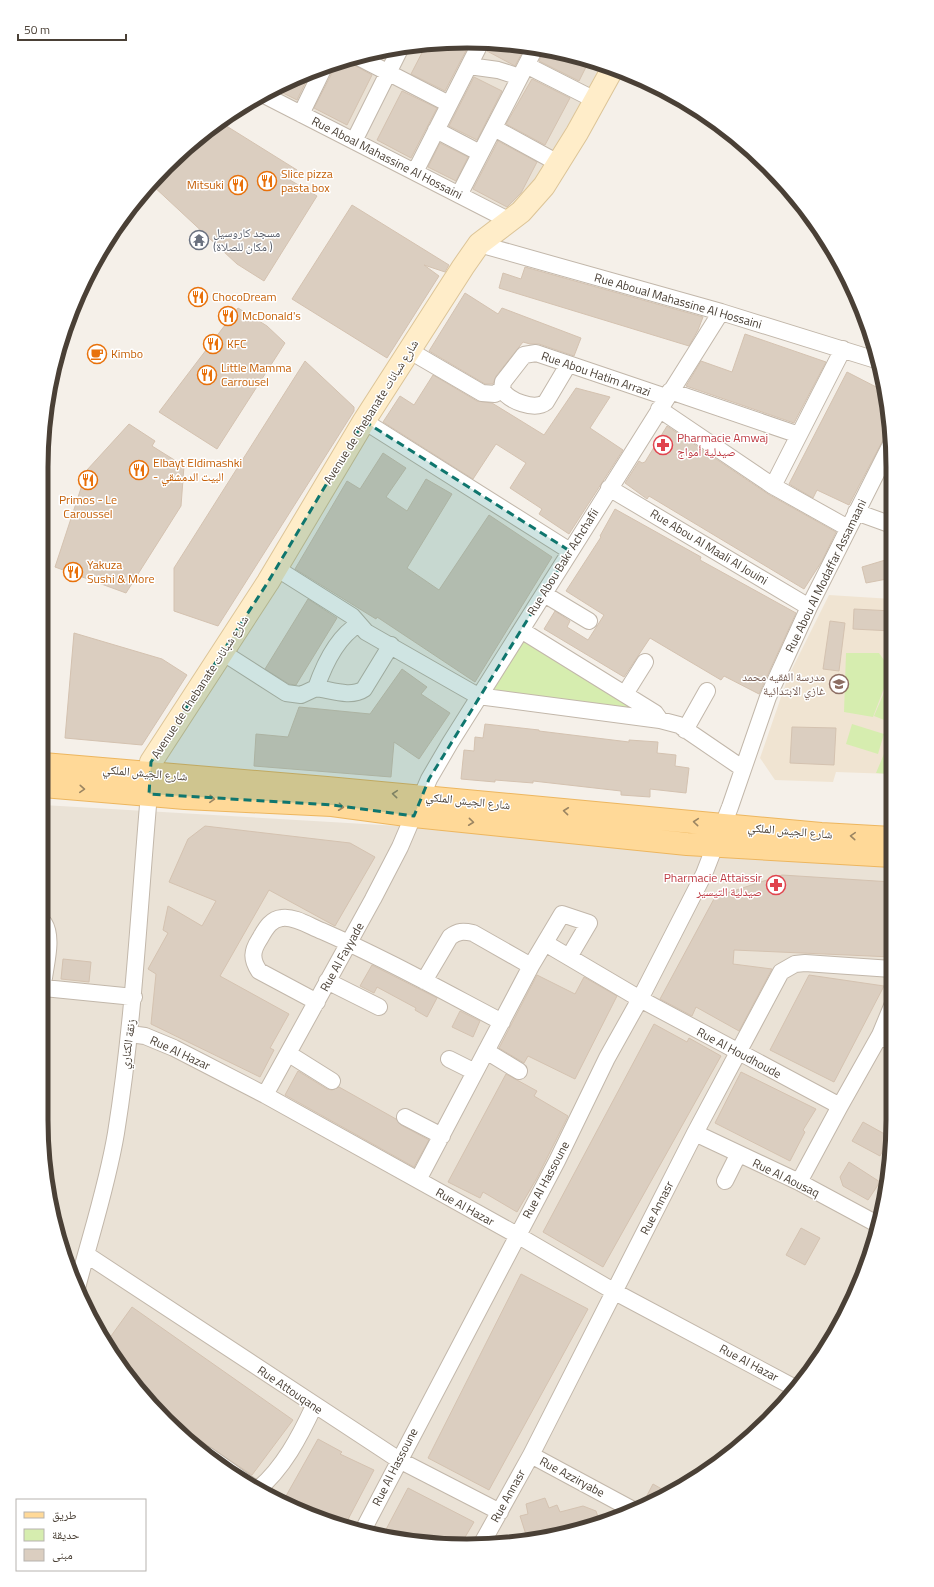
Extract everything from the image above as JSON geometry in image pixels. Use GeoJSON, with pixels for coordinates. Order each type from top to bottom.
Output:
{"type":"FeatureCollection","features":[{"type":"Feature","properties":{"kind":"main road","name":"شارع الجيش الملكي"},"geometry":{"type":"LineString","coordinates":[[48,765],[149,784],[332,805],[418,806],[722,824],[886,838]]}},
{"type":"Feature","properties":{"kind":"main road","name":"شارع الجيش الملكي"},"geometry":{"type":"LineString","coordinates":[[48,786],[149,784]]}},
{"type":"Feature","properties":{"kind":"main road","name":"شارع الجيش الملكي"},"geometry":{"type":"LineString","coordinates":[[418,806],[715,845],[886,856]]}},
{"type":"Feature","properties":{"kind":"street"},"geometry":{"type":"LineString","coordinates":[[415,172],[478,48]]}},
{"type":"Feature","properties":{"kind":"street"},"geometry":{"type":"LineString","coordinates":[[354,141],[398,54]]}},
{"type":"Feature","properties":{"kind":"street"},"geometry":{"type":"LineString","coordinates":[[459,195],[532,54]]}},
{"type":"Feature","properties":{"kind":"street"},"geometry":{"type":"LineString","coordinates":[[365,61],[449,104]]}},
{"type":"Feature","properties":{"kind":"street"},"geometry":{"type":"LineString","coordinates":[[469,66],[498,70],[523,71],[595,100]]}},
{"type":"Feature","properties":{"kind":"street","name":"Avenue de Chebanate شارع شبانات"},"geometry":{"type":"LineString","coordinates":[[149,784],[151,762],[276,568],[364,421],[410,350],[479,244],[510,221],[531,202],[544,186],[610,73]]}},
{"type":"Feature","properties":{"kind":"street"},"geometry":{"type":"LineString","coordinates":[[301,114],[320,75]]}},
{"type":"Feature","properties":{"kind":"street","name":"Rue Aboal Mahassine Al Hossaini"},"geometry":{"type":"LineString","coordinates":[[269,98],[510,221]]}},
{"type":"Feature","properties":{"kind":"street"},"geometry":{"type":"LineString","coordinates":[[494,128],[558,163]]}},
{"type":"Feature","properties":{"kind":"street"},"geometry":{"type":"LineString","coordinates":[[436,130],[480,153]]}},
{"type":"Feature","properties":{"kind":"street","name":"Rue Aboual Mahassine Al Hossaini"},"geometry":{"type":"LineString","coordinates":[[479,244],[721,312],[872,359]]}},
{"type":"Feature","properties":{"kind":"street","name":"Rue Abou Bakr Achchafii"},"geometry":{"type":"LineString","coordinates":[[418,806],[429,779],[478,696],[544,594],[721,312]]}},
{"type":"Feature","properties":{"kind":"street"},"geometry":{"type":"LineString","coordinates":[[410,350],[482,393],[495,394],[502,388]]}},
{"type":"Feature","properties":{"kind":"street"},"geometry":{"type":"LineString","coordinates":[[773,486],[843,350]]}},
{"type":"Feature","properties":{"kind":"street","name":"Rue Abou Hatim Arrazi"},"geometry":{"type":"LineString","coordinates":[[568,365],[546,402],[537,406],[524,404],[508,395],[502,388],[503,382],[520,360],[529,353],[546,356],[665,399],[800,435]]}},
{"type":"Feature","properties":{"kind":"street"},"geometry":{"type":"LineString","coordinates":[[665,399],[773,486],[848,528]]}},
{"type":"Feature","properties":{"kind":"street"},"geometry":{"type":"LineString","coordinates":[[364,421],[570,551]]}},
{"type":"Feature","properties":{"kind":"street","name":"Rue Abou Al Modaffar Assamaani"},"geometry":{"type":"LineString","coordinates":[[722,824],[730,807],[742,768],[768,697],[809,607],[886,455]]}},
{"type":"Feature","properties":{"kind":"street","name":"Rue Abou Al Maali Al Jouini"},"geometry":{"type":"LineString","coordinates":[[610,488],[809,607]]}},
{"type":"Feature","properties":{"kind":"street"},"geometry":{"type":"LineString","coordinates":[[856,512],[886,523]]}},
{"type":"Feature","properties":{"kind":"street"},"geometry":{"type":"LineString","coordinates":[[276,568],[352,616],[366,632],[478,696],[673,723],[742,768]]}},
{"type":"Feature","properties":{"kind":"street"},"geometry":{"type":"LineString","coordinates":[[544,594],[589,621]]}},
{"type":"Feature","properties":{"kind":"street"},"geometry":{"type":"LineString","coordinates":[[316,688],[326,664],[346,633],[359,624]]}},
{"type":"Feature","properties":{"kind":"street"},"geometry":{"type":"LineString","coordinates":[[521,630],[625,694],[655,714],[660,720]]}},
{"type":"Feature","properties":{"kind":"street"},"geometry":{"type":"LineString","coordinates":[[222,652],[286,693],[301,695],[316,688],[353,694],[364,689],[391,646]]}},
{"type":"Feature","properties":{"kind":"street"},"geometry":{"type":"LineString","coordinates":[[625,694],[645,662]]}},
{"type":"Feature","properties":{"kind":"street"},"geometry":{"type":"LineString","coordinates":[[685,730],[707,691]]}},
{"type":"Feature","properties":{"kind":"street","name":"زنقة الكناري"},"geometry":{"type":"LineString","coordinates":[[78,1276],[87,1255],[105,1189],[116,1133],[134,997],[149,784]]}},
{"type":"Feature","properties":{"kind":"street","name":"Rue Al Fayyade"},"geometry":{"type":"LineString","coordinates":[[265,1095],[350,943],[400,847],[418,806]]}},
{"type":"Feature","properties":{"kind":"street","name":"Rue Al Hassoune"},"geometry":{"type":"LineString","coordinates":[[365,1526],[516,1235],[557,1161],[607,1058],[640,999],[704,874],[722,824]]}},
{"type":"Feature","properties":{"kind":"street"},"geometry":{"type":"LineString","coordinates":[[418,1180],[531,966],[562,914],[590,923],[569,957]]}},
{"type":"Feature","properties":{"kind":"street"},"geometry":{"type":"LineString","coordinates":[[316,1002],[258,971],[253,956],[259,941],[268,926],[274,920],[289,918],[350,943],[502,1022]]}},
{"type":"Feature","properties":{"kind":"street"},"geometry":{"type":"LineString","coordinates":[[424,981],[450,937],[457,932],[464,931],[472,933],[531,966]]}},
{"type":"Feature","properties":{"kind":"street","name":"Rue Al Houdhoude"},"geometry":{"type":"LineString","coordinates":[[545,943],[640,999],[840,1106]]}},
{"type":"Feature","properties":{"kind":"street","name":"Rue Annasr"},"geometry":{"type":"LineString","coordinates":[[484,1538],[531,1455],[695,1133],[781,972],[788,967],[805,963],[886,968]]}},
{"type":"Feature","properties":{"kind":"street"},"geometry":{"type":"LineString","coordinates":[[328,981],[379,1007]]}},
{"type":"Feature","properties":{"kind":"street"},"geometry":{"type":"LineString","coordinates":[[48,988],[134,997]]}},
{"type":"Feature","properties":{"kind":"street","name":"Rue Al Hazar"},"geometry":{"type":"LineString","coordinates":[[130,1034],[145,1036],[174,1048],[265,1095],[615,1292],[790,1386]]}},
{"type":"Feature","properties":{"kind":"street"},"geometry":{"type":"LineString","coordinates":[[799,1182],[840,1106],[886,1039]]}},
{"type":"Feature","properties":{"kind":"street"},"geometry":{"type":"LineString","coordinates":[[486,1052],[519,1071]]}},
{"type":"Feature","properties":{"kind":"street"},"geometry":{"type":"LineString","coordinates":[[288,1054],[332,1081]]}},
{"type":"Feature","properties":{"kind":"street"},"geometry":{"type":"LineString","coordinates":[[449,1060],[475,1072]]}},
{"type":"Feature","properties":{"kind":"street"},"geometry":{"type":"LineString","coordinates":[[406,1117],[442,1136]]}},
{"type":"Feature","properties":{"kind":"street","name":"Rue Al Aousaq"},"geometry":{"type":"LineString","coordinates":[[695,1133],[738,1155],[799,1182],[873,1222]]}},
{"type":"Feature","properties":{"kind":"street"},"geometry":{"type":"LineString","coordinates":[[725,1182],[738,1155]]}},
{"type":"Feature","properties":{"kind":"street","name":"Rue Attouqane"},"geometry":{"type":"LineString","coordinates":[[87,1255],[314,1406],[399,1460],[500,1512]]}},
{"type":"Feature","properties":{"kind":"street"},"geometry":{"type":"LineString","coordinates":[[263,1486],[282,1465],[314,1406]]}},
{"type":"Feature","properties":{"kind":"street","name":"Rue Azziryabe"},"geometry":{"type":"LineString","coordinates":[[531,1455],[627,1507]]}},
{"type":"Feature","properties":{"kind":"highlighted area"},"geometry":{"type":"Polygon","coordinates":[[[364,421],[570,551],[429,779],[414,816],[332,805],[149,794],[151,762],[268,582],[364,421]]]}},
{"type":"Feature","properties":{"kind":"shaded area"},"geometry":{"type":"Polygon","coordinates":[[[467,48],[522,52],[549,56],[599,69],[516,221],[275,95],[332,70],[359,62],[385,56],[440,49],[467,48]]]}},
{"type":"Feature","properties":{"kind":"shaded area","name":"مدرسة الفقيه محمد غازي الابتدائية"},"geometry":{"type":"Polygon","coordinates":[[[829,595],[886,599],[886,774],[836,772],[833,782],[775,780],[760,758],[788,677],[829,595]]]}},
{"type":"Feature","properties":{"kind":"shaded area"},"geometry":{"type":"Polygon","coordinates":[[[48,805],[886,855],[886,1120],[885,1147],[878,1202],[864,1255],[843,1305],[830,1330],[799,1375],[782,1396],[743,1435],[700,1468],[676,1483],[652,1496],[602,1517],[549,1531],[522,1535],[467,1539],[440,1538],[385,1531],[359,1525],[332,1517],[282,1496],[257,1483],[212,1452],[191,1435],[152,1396],[119,1353],[104,1330],[91,1305],[70,1255],[62,1228],[52,1175],[48,1120],[48,805]]]}},
{"type":"Feature","properties":{"kind":"green space"},"geometry":{"type":"Polygon","coordinates":[[[526,636],[648,712],[491,693],[526,636]]]}},
{"type":"Feature","properties":{"kind":"green space"},"geometry":{"type":"Polygon","coordinates":[[[846,653],[879,653],[886,663],[886,683],[873,717],[844,712],[846,653]]]}},
{"type":"Feature","properties":{"kind":"green space"},"geometry":{"type":"Polygon","coordinates":[[[886,688],[886,721],[874,716],[886,688]]]}},
{"type":"Feature","properties":{"kind":"green space"},"geometry":{"type":"Polygon","coordinates":[[[852,724],[884,734],[878,754],[846,744],[852,724]]]}},
{"type":"Feature","properties":{"kind":"green space"},"geometry":{"type":"Polygon","coordinates":[[[886,749],[886,774],[876,773],[886,749]]]}},
{"type":"Feature","properties":{"kind":"building"},"geometry":{"type":"Polygon","coordinates":[[[467,48],[445,91],[411,74],[423,51],[467,48]]]}},
{"type":"Feature","properties":{"kind":"building"},"geometry":{"type":"Polygon","coordinates":[[[488,49],[522,52],[515,66],[487,51],[488,49]]]}},
{"type":"Feature","properties":{"kind":"building"},"geometry":{"type":"Polygon","coordinates":[[[542,55],[587,65],[579,81],[539,61],[542,55]]]}},
{"type":"Feature","properties":{"kind":"building"},"geometry":{"type":"Polygon","coordinates":[[[353,64],[372,75],[347,125],[314,108],[333,70],[353,64]]]}},
{"type":"Feature","properties":{"kind":"building"},"geometry":{"type":"Polygon","coordinates":[[[474,77],[502,91],[477,140],[449,126],[474,77]]]}},
{"type":"Feature","properties":{"kind":"building"},"geometry":{"type":"Polygon","coordinates":[[[532,79],[570,98],[545,145],[506,124],[532,79]]]}},
{"type":"Feature","properties":{"kind":"building"},"geometry":{"type":"Polygon","coordinates":[[[307,80],[297,100],[281,92],[307,80]]]}},
{"type":"Feature","properties":{"kind":"building"},"geometry":{"type":"Polygon","coordinates":[[[402,91],[437,108],[411,158],[377,140],[402,91]]]}},
{"type":"Feature","properties":{"kind":"building"},"geometry":{"type":"Polygon","coordinates":[[[225,125],[297,170],[290,180],[317,196],[264,281],[237,264],[155,188],[191,152],[225,125]]]}},
{"type":"Feature","properties":{"kind":"building"},"geometry":{"type":"Polygon","coordinates":[[[498,141],[537,162],[521,193],[507,207],[473,189],[498,141]]]}},
{"type":"Feature","properties":{"kind":"building"},"geometry":{"type":"Polygon","coordinates":[[[440,143],[468,157],[456,181],[428,167],[440,143]]]}},
{"type":"Feature","properties":{"kind":"building"},"geometry":{"type":"Polygon","coordinates":[[[352,205],[449,265],[445,272],[424,265],[439,276],[387,358],[292,299],[352,205]]]}},
{"type":"Feature","properties":{"kind":"building"},"geometry":{"type":"Polygon","coordinates":[[[525,267],[703,317],[689,346],[499,288],[503,273],[521,279],[525,267]]]}},
{"type":"Feature","properties":{"kind":"building"},"geometry":{"type":"Polygon","coordinates":[[[465,293],[498,314],[502,308],[581,338],[574,356],[539,344],[523,342],[496,376],[493,384],[485,384],[429,351],[465,293]]]}},
{"type":"Feature","properties":{"kind":"building"},"geometry":{"type":"Polygon","coordinates":[[[238,308],[267,326],[285,343],[217,449],[159,412],[238,308]]]}},
{"type":"Feature","properties":{"kind":"building"},"geometry":{"type":"Polygon","coordinates":[[[745,334],[826,362],[794,423],[686,386],[701,361],[732,372],[745,334]]]}},
{"type":"Feature","properties":{"kind":"building"},"geometry":{"type":"Polygon","coordinates":[[[305,361],[354,407],[354,411],[218,626],[174,611],[174,568],[305,361]]]}},
{"type":"Feature","properties":{"kind":"building"},"geometry":{"type":"Polygon","coordinates":[[[847,372],[878,388],[885,437],[849,505],[817,490],[813,498],[789,484],[847,372]]]}},
{"type":"Feature","properties":{"kind":"building"},"geometry":{"type":"Polygon","coordinates":[[[433,375],[477,401],[492,403],[544,435],[576,388],[610,397],[590,428],[623,450],[569,534],[539,514],[542,509],[510,488],[526,463],[496,444],[473,479],[383,422],[400,396],[414,405],[433,375]]]}},
{"type":"Feature","properties":{"kind":"building"},"geometry":{"type":"Polygon","coordinates":[[[129,424],[155,441],[152,446],[184,466],[181,506],[126,593],[55,567],[87,470],[129,424]]]}},
{"type":"Feature","properties":{"kind":"building"},"geometry":{"type":"Polygon","coordinates":[[[667,426],[768,494],[836,532],[822,561],[804,589],[649,496],[647,499],[625,483],[639,461],[642,463],[645,462],[667,426]]]}},
{"type":"Feature","properties":{"kind":"building"},"geometry":{"type":"Polygon","coordinates":[[[383,453],[406,468],[386,497],[407,511],[426,479],[452,494],[407,568],[439,590],[489,515],[552,557],[475,682],[377,617],[376,619],[295,569],[347,481],[360,489],[383,453]]]}},
{"type":"Feature","properties":{"kind":"building"},"geometry":{"type":"Polygon","coordinates":[[[615,509],[701,557],[700,560],[796,613],[759,694],[724,676],[721,680],[650,638],[624,677],[544,629],[555,611],[570,621],[567,627],[588,640],[604,615],[566,591],[601,537],[600,536],[615,509]]]}},
{"type":"Feature","properties":{"kind":"building"},"geometry":{"type":"Polygon","coordinates":[[[886,560],[886,579],[866,583],[862,567],[886,560]]]}},
{"type":"Feature","properties":{"kind":"building"},"geometry":{"type":"Polygon","coordinates":[[[308,599],[337,618],[296,685],[289,684],[265,669],[308,599]]]}},
{"type":"Feature","properties":{"kind":"building"},"geometry":{"type":"Polygon","coordinates":[[[854,609],[886,611],[886,631],[853,629],[854,609]]]}},
{"type":"Feature","properties":{"kind":"building"},"geometry":{"type":"Polygon","coordinates":[[[830,621],[845,623],[839,671],[823,669],[830,621]]]}},
{"type":"Feature","properties":{"kind":"building"},"geometry":{"type":"Polygon","coordinates":[[[74,633],[162,659],[187,675],[142,745],[65,738],[74,633]]]}},
{"type":"Feature","properties":{"kind":"building"},"geometry":{"type":"Polygon","coordinates":[[[402,669],[427,687],[421,694],[450,713],[419,759],[394,742],[391,777],[254,766],[256,734],[288,737],[299,707],[370,714],[402,669]]]}},
{"type":"Feature","properties":{"kind":"building"},"geometry":{"type":"Polygon","coordinates":[[[485,724],[629,742],[629,740],[658,742],[657,753],[676,755],[675,766],[689,768],[686,793],[650,789],[650,797],[621,795],[621,791],[533,781],[533,783],[495,780],[495,782],[461,779],[464,750],[474,751],[475,737],[483,738],[485,724]]]}},
{"type":"Feature","properties":{"kind":"building"},"geometry":{"type":"Polygon","coordinates":[[[792,727],[836,728],[834,765],[790,763],[792,727]]]}},
{"type":"Feature","properties":{"kind":"building"},"geometry":{"type":"Polygon","coordinates":[[[205,826],[350,843],[375,857],[335,926],[269,890],[220,976],[289,1014],[270,1048],[274,1050],[260,1077],[151,1024],[156,974],[148,969],[168,933],[163,930],[168,906],[202,926],[216,901],[169,882],[188,839],[205,826]]]}},
{"type":"Feature","properties":{"kind":"building"},"geometry":{"type":"Polygon","coordinates":[[[782,875],[886,882],[886,957],[734,950],[733,964],[772,969],[739,1031],[696,1007],[692,1016],[660,999],[715,897],[782,875]]]}},
{"type":"Feature","properties":{"kind":"building"},"geometry":{"type":"Polygon","coordinates":[[[63,959],[91,962],[89,982],[61,979],[63,959]]]}},
{"type":"Feature","properties":{"kind":"building"},"geometry":{"type":"Polygon","coordinates":[[[372,965],[437,998],[427,1017],[415,1010],[416,1008],[377,987],[374,993],[360,986],[372,965]]]}},
{"type":"Feature","properties":{"kind":"building"},"geometry":{"type":"Polygon","coordinates":[[[537,975],[575,994],[584,977],[617,996],[575,1079],[528,1056],[524,1063],[499,1048],[537,975]]]}},
{"type":"Feature","properties":{"kind":"building"},"geometry":{"type":"Polygon","coordinates":[[[809,975],[884,986],[834,1082],[770,1050],[809,975]]]}},
{"type":"Feature","properties":{"kind":"building"},"geometry":{"type":"Polygon","coordinates":[[[460,1011],[480,1021],[473,1037],[452,1027],[460,1011]]]}},
{"type":"Feature","properties":{"kind":"building"},"geometry":{"type":"Polygon","coordinates":[[[654,1024],[687,1042],[689,1038],[721,1056],[603,1267],[543,1232],[654,1024]]]}},
{"type":"Feature","properties":{"kind":"building"},"geometry":{"type":"Polygon","coordinates":[[[298,1071],[327,1089],[332,1090],[339,1087],[396,1119],[401,1125],[429,1140],[414,1167],[285,1095],[298,1071]]]}},
{"type":"Feature","properties":{"kind":"building"},"geometry":{"type":"Polygon","coordinates":[[[741,1072],[816,1109],[803,1130],[805,1132],[790,1161],[715,1123],[741,1072]]]}},
{"type":"Feature","properties":{"kind":"building"},"geometry":{"type":"Polygon","coordinates":[[[506,1074],[537,1091],[534,1096],[568,1116],[537,1178],[517,1212],[483,1192],[480,1198],[448,1182],[506,1074]]]}},
{"type":"Feature","properties":{"kind":"building"},"geometry":{"type":"Polygon","coordinates":[[[863,1122],[885,1134],[885,1146],[880,1156],[852,1141],[863,1122]]]}},
{"type":"Feature","properties":{"kind":"building"},"geometry":{"type":"Polygon","coordinates":[[[849,1162],[880,1182],[868,1200],[843,1186],[840,1177],[849,1162]]]}},
{"type":"Feature","properties":{"kind":"building"},"geometry":{"type":"Polygon","coordinates":[[[801,1228],[820,1238],[805,1265],[786,1255],[801,1228]]]}},
{"type":"Feature","properties":{"kind":"building"},"geometry":{"type":"Polygon","coordinates":[[[521,1274],[588,1309],[489,1490],[428,1458],[521,1274]]]}},
{"type":"Feature","properties":{"kind":"building"},"geometry":{"type":"Polygon","coordinates":[[[132,1307],[293,1420],[252,1475],[189,1433],[171,1416],[135,1375],[109,1338],[132,1307]]]}},
{"type":"Feature","properties":{"kind":"building"},"geometry":{"type":"Polygon","coordinates":[[[318,1439],[342,1452],[340,1454],[374,1470],[347,1521],[332,1517],[284,1497],[318,1439]]]}},
{"type":"Feature","properties":{"kind":"building"},"geometry":{"type":"Polygon","coordinates":[[[653,1484],[663,1490],[652,1496],[645,1499],[653,1484]]]}},
{"type":"Feature","properties":{"kind":"building"},"geometry":{"type":"Polygon","coordinates":[[[408,1488],[474,1522],[464,1539],[440,1538],[385,1531],[408,1488]]]}},
{"type":"Feature","properties":{"kind":"building"},"geometry":{"type":"Polygon","coordinates":[[[545,1498],[549,1508],[557,1505],[560,1512],[583,1506],[596,1511],[598,1518],[549,1531],[526,1534],[520,1516],[528,1514],[526,1504],[545,1498]]]}},
{"type":"Feature","properties":{"kind":"place","name":"Slice pizza pasta box"},"geometry":{"type":"Point","coordinates":[267,181]}},
{"type":"Feature","properties":{"kind":"place","name":"Mitsuki"},"geometry":{"type":"Point","coordinates":[238,185]}},
{"type":"Feature","properties":{"kind":"place","name":"مسجد كاروسيل (مكان للصلاة )"},"geometry":{"type":"Point","coordinates":[199,240]}},
{"type":"Feature","properties":{"kind":"place","name":"ChocoDream"},"geometry":{"type":"Point","coordinates":[198,297]}},
{"type":"Feature","properties":{"kind":"place","name":"McDonald's"},"geometry":{"type":"Point","coordinates":[228,316]}},
{"type":"Feature","properties":{"kind":"place","name":"KFC"},"geometry":{"type":"Point","coordinates":[213,344]}},
{"type":"Feature","properties":{"kind":"place","name":"Kimbo"},"geometry":{"type":"Point","coordinates":[97,354]}},
{"type":"Feature","properties":{"kind":"place","name":"Little Mamma Carrousel"},"geometry":{"type":"Point","coordinates":[207,375]}},
{"type":"Feature","properties":{"kind":"place","name":"Pharmacie Amwaj صيدلية أمواج"},"geometry":{"type":"Point","coordinates":[663,445]}},
{"type":"Feature","properties":{"kind":"place","name":"Elbayt Eldimashki - البيت الدمشقي"},"geometry":{"type":"Point","coordinates":[139,470]}},
{"type":"Feature","properties":{"kind":"place","name":"Primos - Le Caroussel"},"geometry":{"type":"Point","coordinates":[88,480]}},
{"type":"Feature","properties":{"kind":"place","name":"Yakuza Sushi & More"},"geometry":{"type":"Point","coordinates":[73,572]}},
{"type":"Feature","properties":{"kind":"place","name":"مدرسة الفقيه محمد غازي الابتدائية"},"geometry":{"type":"Point","coordinates":[839,684]}},
{"type":"Feature","properties":{"kind":"place","name":"Pharmacie Attaissir صيدلية التيسير"},"geometry":{"type":"Point","coordinates":[776,885]}}]}
